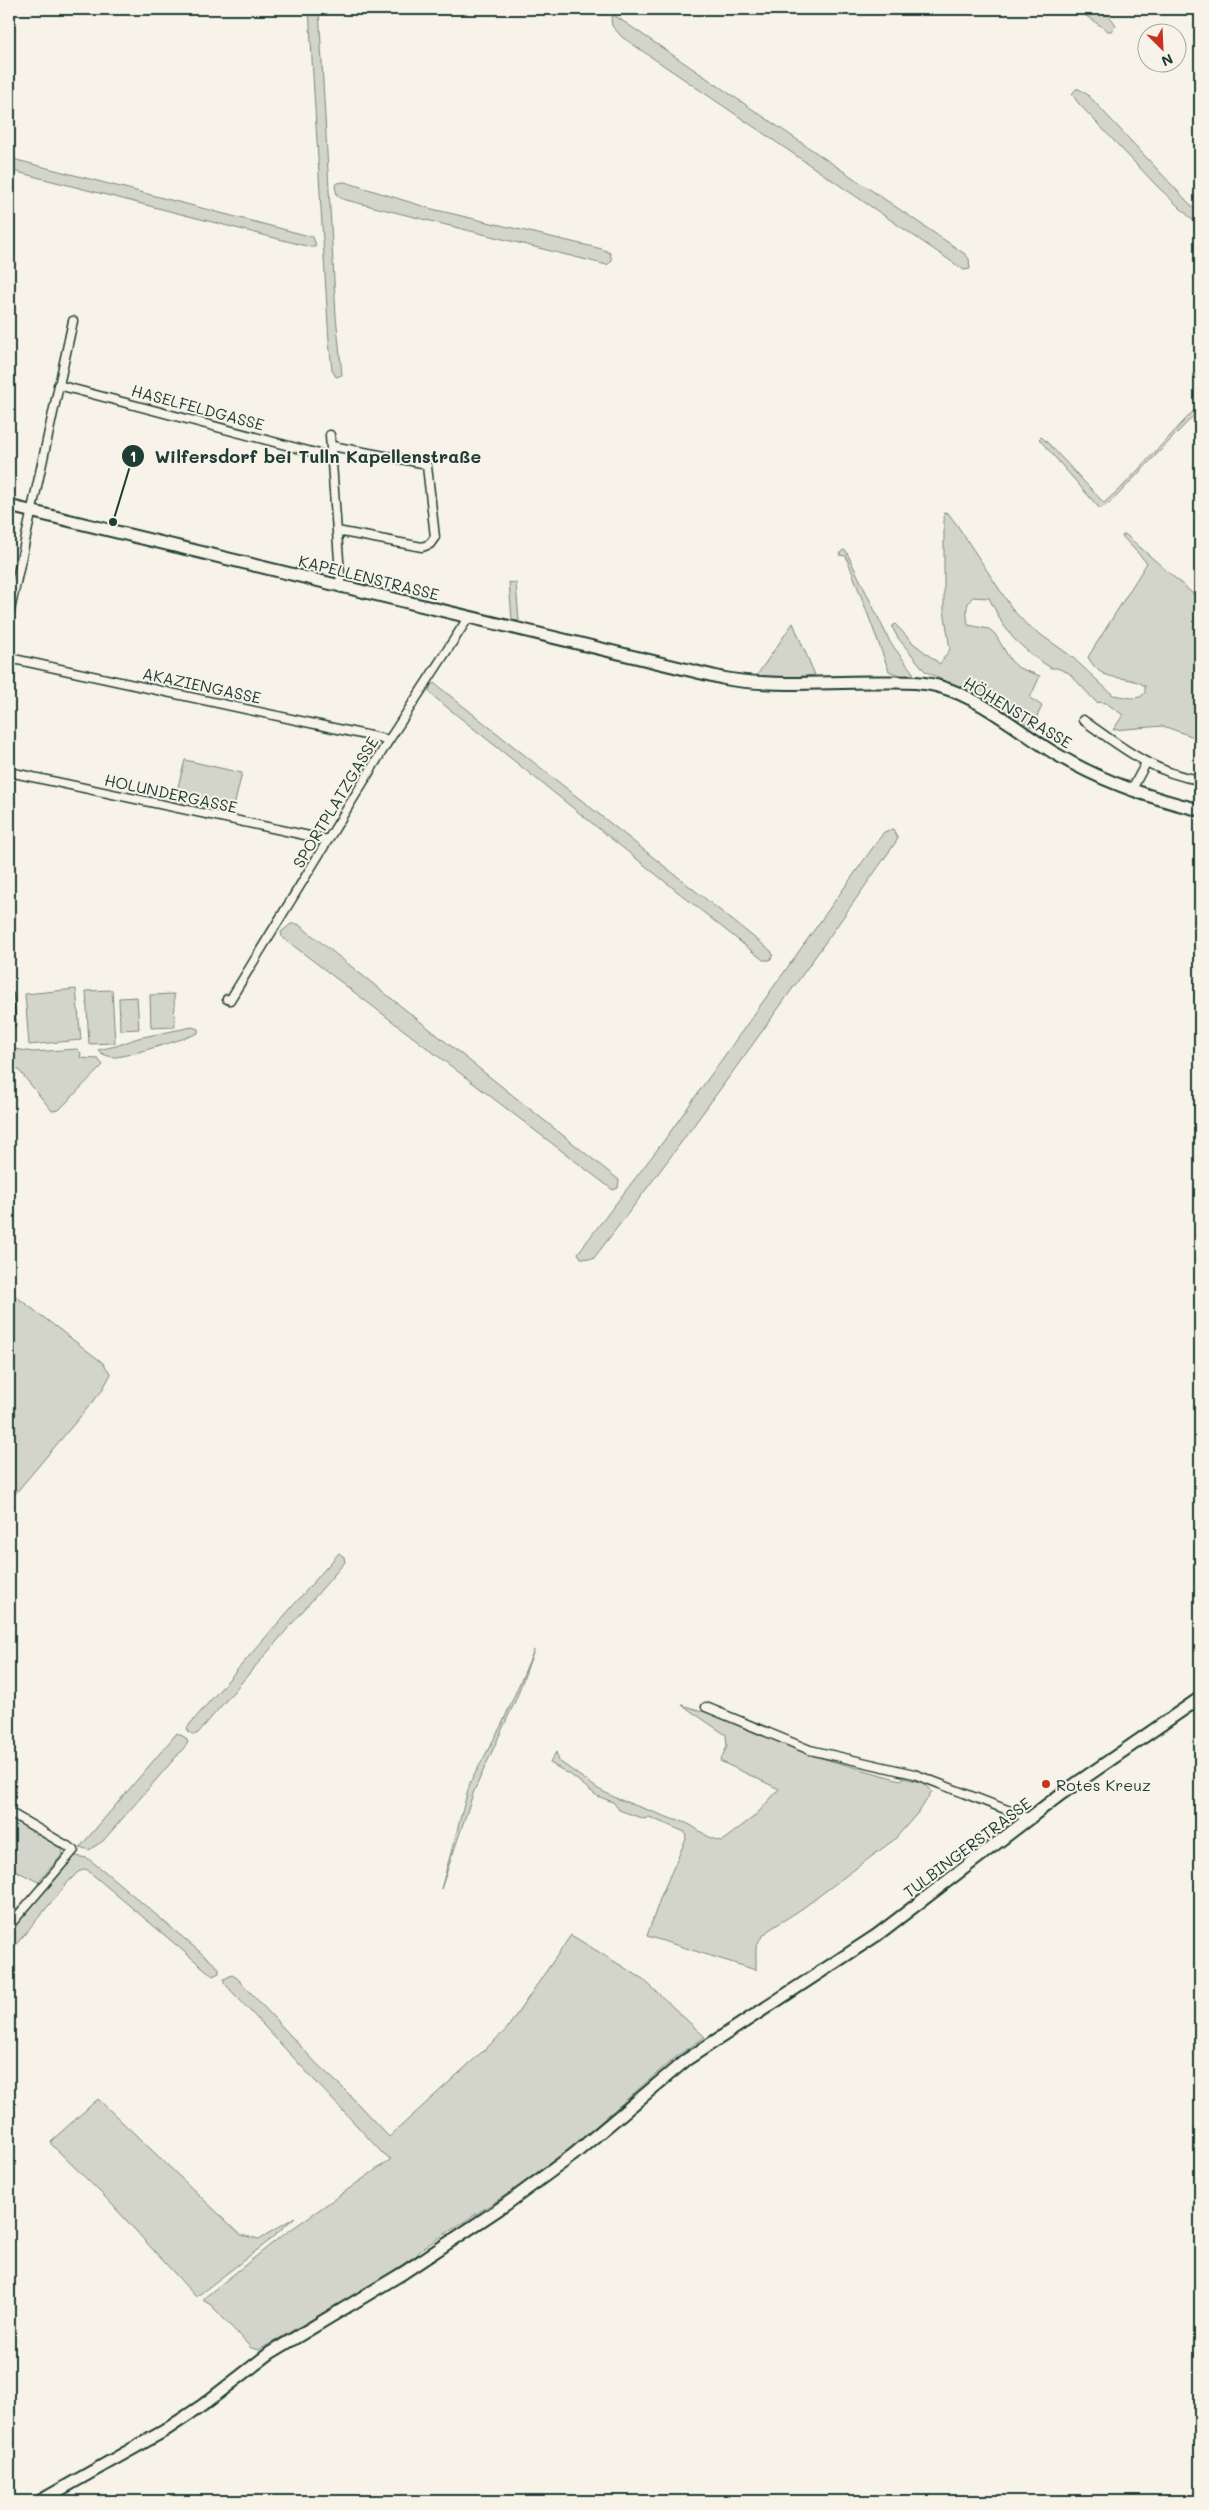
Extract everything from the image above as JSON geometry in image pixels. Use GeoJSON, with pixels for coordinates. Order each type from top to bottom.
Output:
{"type":"FeatureCollection","features":[{"type":"Feature","properties":{"kind":"main road","name":"KAPELLENSTRASSE"},"geometry":{"type":"LineString","coordinates":[[9,506],[341,588],[722,678]]}},
{"type":"Feature","properties":{"kind":"main road","name":"HÖHENSTRASSE"},"geometry":{"type":"LineString","coordinates":[[722,678],[774,685],[911,682],[944,687],[988,710],[1058,755],[1132,791],[1200,810]]}},
{"type":"Feature","properties":{"kind":"main road","name":"TULBINGERSTRASSE"},"geometry":{"type":"LineString","coordinates":[[40,2501],[164,2431],[270,2353],[439,2250],[573,2155],[686,2060],[877,1935],[1031,1820],[1061,1794],[1200,1698]]}},
{"type":"Feature","properties":{"kind":"street"},"geometry":{"type":"LineString","coordinates":[[9,615],[73,320]]}},
{"type":"Feature","properties":{"kind":"street","name":"HASELFELDGASSE"},"geometry":{"type":"LineString","coordinates":[[58,385],[331,457]]}},
{"type":"Feature","properties":{"kind":"street"},"geometry":{"type":"LineString","coordinates":[[330,434],[341,588]]}},
{"type":"Feature","properties":{"kind":"street"},"geometry":{"type":"LineString","coordinates":[[332,446],[422,463],[427,466],[435,537],[430,544],[422,547],[338,530]]}},
{"type":"Feature","properties":{"kind":"street","name":"SPORTPLATZGASSE"},"geometry":{"type":"LineString","coordinates":[[227,999],[230,1000],[389,740],[468,618]]}},
{"type":"Feature","properties":{"kind":"street","name":"AKAZIENGASSE"},"geometry":{"type":"LineString","coordinates":[[9,658],[389,740]]}},
{"type":"Feature","properties":{"kind":"street"},"geometry":{"type":"LineString","coordinates":[[1083,720],[1146,763],[1182,777],[1200,780]]}},
{"type":"Feature","properties":{"kind":"street"},"geometry":{"type":"LineString","coordinates":[[1132,791],[1146,763]]}},
{"type":"Feature","properties":{"kind":"street","name":"HOLUNDERGASSE"},"geometry":{"type":"LineString","coordinates":[[9,772],[328,840]]}},
{"type":"Feature","properties":{"kind":"street"},"geometry":{"type":"LineString","coordinates":[[9,996],[11,1023]]}},
{"type":"Feature","properties":{"kind":"street"},"geometry":{"type":"LineString","coordinates":[[706,1707],[810,1750],[914,1774],[1031,1820]]}},
{"type":"Feature","properties":{"kind":"street"},"geometry":{"type":"LineString","coordinates":[[9,1812],[74,1850],[9,1926]]}},
{"type":"Feature","properties":{"kind":"shaded area"},"geometry":{"type":"Polygon","coordinates":[[[309,9],[319,9],[336,316],[342,375],[336,377],[332,370],[329,341],[309,9]]]}},
{"type":"Feature","properties":{"kind":"shaded area"},"geometry":{"type":"Polygon","coordinates":[[[1076,9],[1104,13],[1113,20],[1116,26],[1111,31],[1108,31],[1076,9]]]}},
{"type":"Feature","properties":{"kind":"shaded area"},"geometry":{"type":"Polygon","coordinates":[[[614,15],[965,254],[969,259],[970,269],[964,270],[622,37],[612,26],[611,18],[614,15]]]}},
{"type":"Feature","properties":{"kind":"shaded area"},"geometry":{"type":"Polygon","coordinates":[[[1076,89],[1088,95],[1200,215],[1200,227],[1157,186],[1079,104],[1072,94],[1076,89]]]}},
{"type":"Feature","properties":{"kind":"shaded area"},"geometry":{"type":"Polygon","coordinates":[[[9,158],[313,237],[316,245],[315,247],[310,247],[9,170],[9,158]]]}},
{"type":"Feature","properties":{"kind":"shaded area"},"geometry":{"type":"Polygon","coordinates":[[[345,182],[432,209],[602,249],[610,253],[612,261],[607,265],[342,199],[337,195],[335,186],[337,183],[345,182]]]}},
{"type":"Feature","properties":{"kind":"shaded area"},"geometry":{"type":"Polygon","coordinates":[[[1200,404],[1200,409],[1112,501],[1100,509],[1039,439],[1041,437],[1046,441],[1104,503],[1124,485],[1200,404]]]}},
{"type":"Feature","properties":{"kind":"shaded area"},"geometry":{"type":"Polygon","coordinates":[[[944,512],[948,513],[957,525],[1013,610],[1027,625],[1071,656],[1113,695],[1132,698],[1140,697],[1145,693],[1145,686],[1100,672],[1088,657],[1147,563],[1122,536],[1125,534],[1200,600],[1200,732],[1194,737],[1163,726],[1113,730],[1123,715],[1106,703],[1096,702],[1069,673],[1057,668],[1051,668],[1033,656],[1014,639],[1002,623],[989,598],[973,597],[970,600],[967,610],[968,625],[989,629],[995,634],[1011,661],[1019,668],[1040,676],[1030,698],[1042,706],[1032,727],[925,671],[898,638],[892,627],[895,624],[913,643],[940,664],[950,649],[944,610],[944,512]]]}},
{"type":"Feature","properties":{"kind":"shaded area"},"geometry":{"type":"Polygon","coordinates":[[[843,550],[846,551],[890,642],[914,674],[901,676],[889,671],[846,556],[839,555],[843,550]]]}},
{"type":"Feature","properties":{"kind":"shaded area"},"geometry":{"type":"Polygon","coordinates":[[[509,582],[516,583],[519,621],[512,620],[509,582]]]}},
{"type":"Feature","properties":{"kind":"shaded area"},"geometry":{"type":"Polygon","coordinates":[[[793,623],[815,675],[766,680],[755,678],[793,623]]]}},
{"type":"Feature","properties":{"kind":"shaded area"},"geometry":{"type":"Polygon","coordinates":[[[434,683],[771,951],[773,955],[770,960],[763,960],[438,700],[429,692],[430,686],[434,683]]]}},
{"type":"Feature","properties":{"kind":"shaded area"},"geometry":{"type":"Polygon","coordinates":[[[185,760],[242,773],[232,815],[174,802],[185,760]]]}},
{"type":"Feature","properties":{"kind":"shaded area"},"geometry":{"type":"Polygon","coordinates":[[[893,829],[898,839],[712,1100],[593,1259],[581,1258],[578,1253],[663,1142],[884,832],[893,829]]]}},
{"type":"Feature","properties":{"kind":"shaded area"},"geometry":{"type":"Polygon","coordinates":[[[291,924],[298,924],[619,1180],[618,1188],[613,1190],[282,937],[281,932],[291,924]]]}},
{"type":"Feature","properties":{"kind":"shaded area"},"geometry":{"type":"Polygon","coordinates":[[[76,989],[81,1040],[29,1045],[25,994],[76,989]]]}},
{"type":"Feature","properties":{"kind":"shaded area"},"geometry":{"type":"Polygon","coordinates":[[[112,990],[115,1043],[89,1044],[86,991],[112,990]]]}},
{"type":"Feature","properties":{"kind":"shaded area"},"geometry":{"type":"Polygon","coordinates":[[[174,994],[175,1027],[151,1028],[150,995],[174,994]]]}},
{"type":"Feature","properties":{"kind":"shaded area"},"geometry":{"type":"Polygon","coordinates":[[[137,997],[139,1029],[120,1030],[119,998],[137,997]]]}},
{"type":"Feature","properties":{"kind":"shaded area"},"geometry":{"type":"Polygon","coordinates":[[[192,1027],[198,1029],[198,1033],[171,1043],[130,1054],[113,1057],[103,1054],[98,1050],[138,1038],[192,1027]]]}},
{"type":"Feature","properties":{"kind":"shaded area"},"geometry":{"type":"Polygon","coordinates":[[[9,1048],[33,1052],[77,1049],[81,1053],[80,1058],[98,1059],[103,1065],[59,1110],[52,1111],[18,1069],[12,1071],[9,1069],[9,1048]]]}},
{"type":"Feature","properties":{"kind":"shaded area"},"geometry":{"type":"Polygon","coordinates":[[[9,1291],[102,1362],[111,1374],[101,1392],[9,1501],[9,1291]]]}},
{"type":"Feature","properties":{"kind":"shaded area"},"geometry":{"type":"Polygon","coordinates":[[[339,1553],[344,1557],[345,1562],[198,1733],[194,1735],[189,1732],[187,1728],[190,1724],[339,1553]]]}},
{"type":"Feature","properties":{"kind":"shaded area"},"geometry":{"type":"Polygon","coordinates":[[[534,1650],[516,1699],[474,1791],[441,1889],[470,1783],[502,1724],[534,1650]]]}},
{"type":"Feature","properties":{"kind":"shaded area"},"geometry":{"type":"Polygon","coordinates":[[[682,1705],[722,1717],[814,1756],[900,1780],[904,1778],[924,1783],[932,1791],[921,1809],[895,1839],[803,1908],[769,1930],[760,1939],[756,1947],[756,1970],[647,1936],[661,1896],[686,1839],[685,1832],[649,1817],[644,1819],[619,1810],[613,1802],[597,1796],[571,1775],[550,1763],[556,1752],[559,1761],[598,1789],[618,1799],[681,1821],[716,1840],[722,1841],[755,1816],[779,1789],[720,1761],[727,1746],[726,1735],[682,1705]]]}},
{"type":"Feature","properties":{"kind":"shaded area"},"geometry":{"type":"Polygon","coordinates":[[[177,1733],[186,1738],[188,1743],[103,1841],[89,1850],[80,1847],[177,1733]]]}},
{"type":"Feature","properties":{"kind":"shaded area"},"geometry":{"type":"Polygon","coordinates":[[[9,1817],[62,1849],[63,1854],[38,1882],[9,1867],[9,1817]]]}},
{"type":"Feature","properties":{"kind":"shaded area"},"geometry":{"type":"Polygon","coordinates":[[[73,1857],[87,1858],[103,1870],[219,1968],[219,1973],[213,1976],[86,1869],[78,1872],[69,1881],[9,1953],[9,1930],[73,1857]]]}},
{"type":"Feature","properties":{"kind":"shaded area"},"geometry":{"type":"Polygon","coordinates":[[[571,1935],[643,1979],[705,2037],[677,2056],[574,2145],[515,2189],[420,2250],[417,2255],[373,2284],[259,2350],[251,2348],[211,2305],[204,2301],[204,2298],[279,2238],[391,2159],[384,2155],[224,1983],[224,1979],[232,1975],[237,1978],[317,2064],[343,2088],[389,2137],[506,2030],[571,1935]]]}},
{"type":"Feature","properties":{"kind":"shaded area"},"geometry":{"type":"Polygon","coordinates":[[[98,2099],[241,2235],[259,2239],[295,2217],[265,2244],[196,2297],[106,2198],[51,2144],[51,2141],[98,2099]]]}},
{"type":"Feature","properties":{"kind":"place","name":"Wilfersdorf bei Tulln Kapellenstraße"},"geometry":{"type":"Point","coordinates":[113,522]}},
{"type":"Feature","properties":{"kind":"place","name":"Rotes Kreuz"},"geometry":{"type":"Point","coordinates":[1046,1784]}}]}
